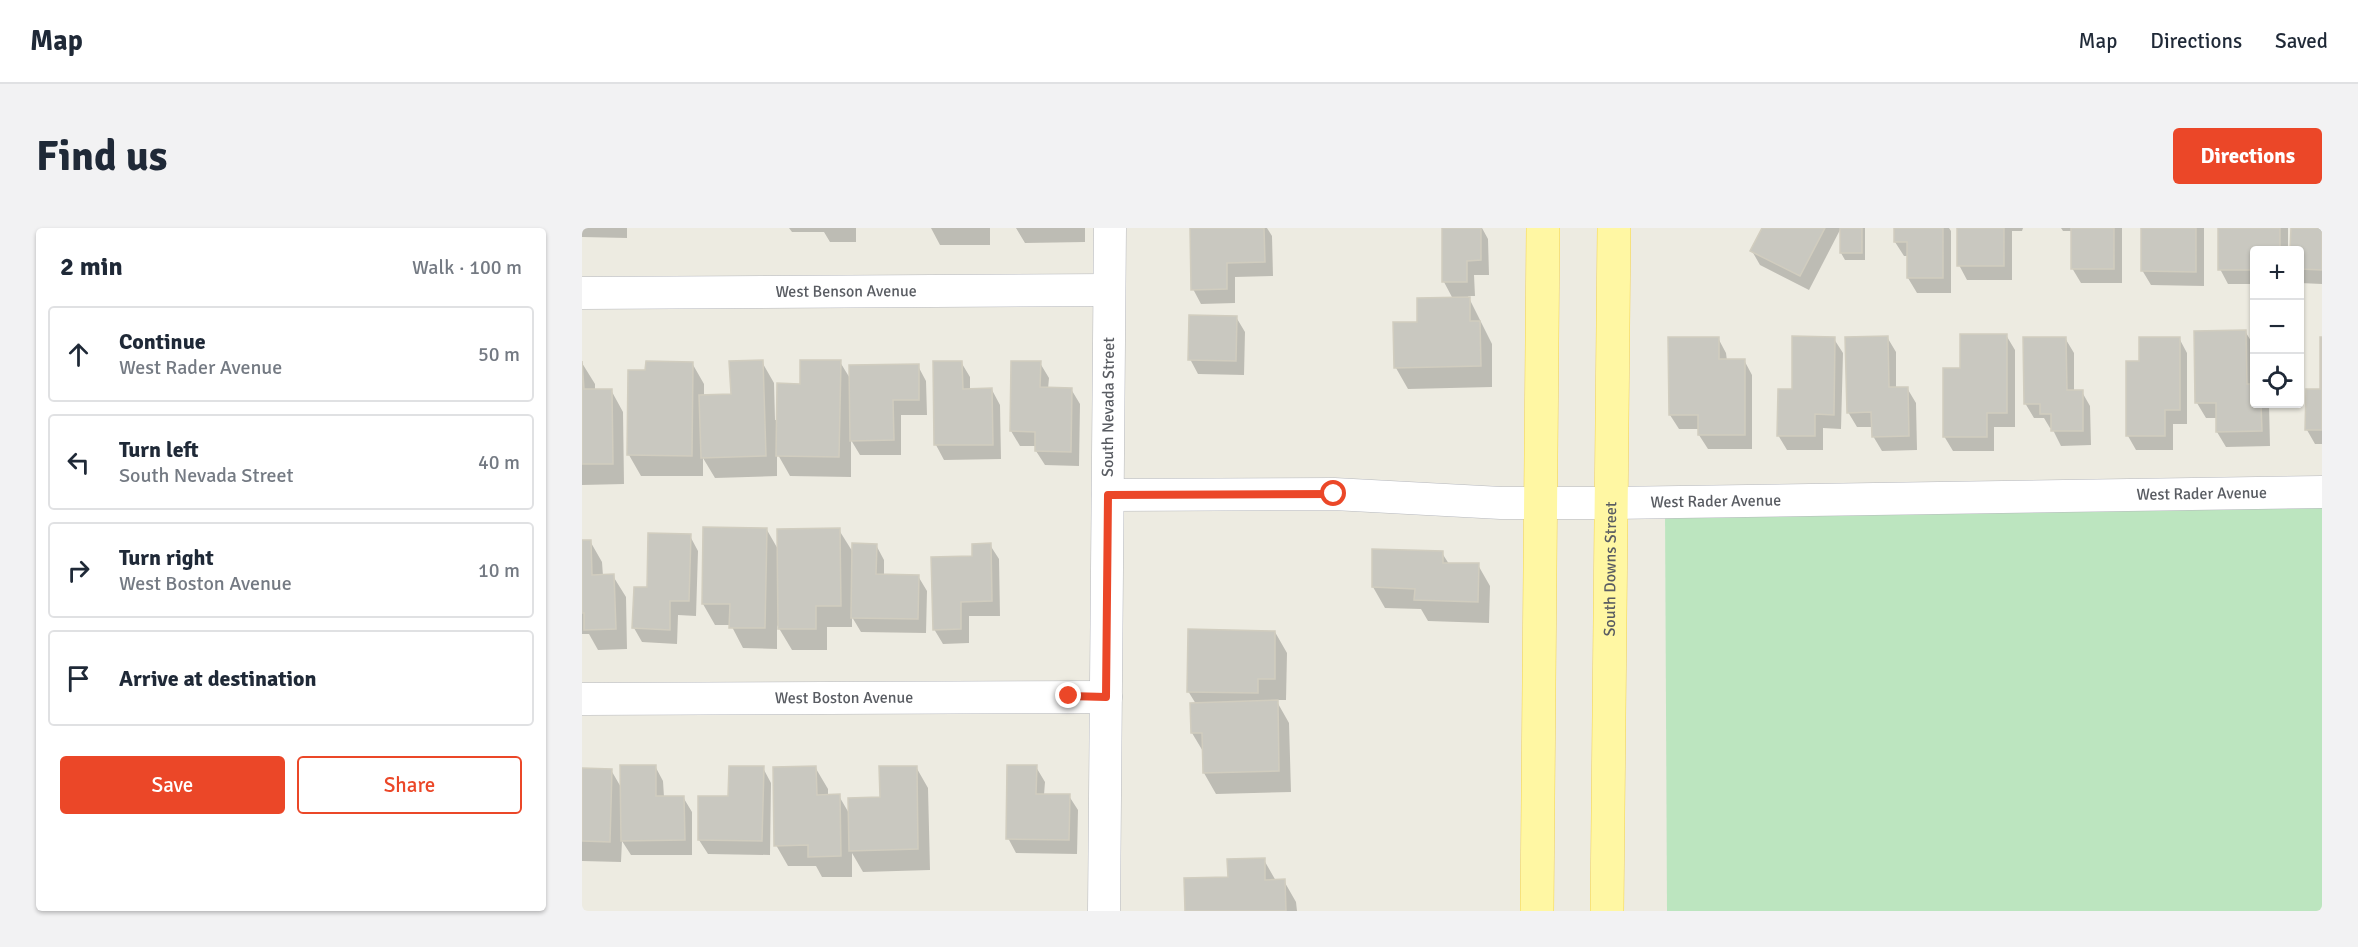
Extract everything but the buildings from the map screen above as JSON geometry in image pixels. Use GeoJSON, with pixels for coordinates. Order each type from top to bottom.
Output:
{"type":"FeatureCollection","features":[{"type":"Feature","properties":{"kind":"main road"},"geometry":{"type":"LineString","coordinates":[[1536,911],[1543,228]]}},
{"type":"Feature","properties":{"kind":"main road","name":"South Downs Street"},"geometry":{"type":"LineString","coordinates":[[1607,911],[1614,228]]}},
{"type":"Feature","properties":{"kind":"street","name":"South Nevada Street"},"geometry":{"type":"LineString","coordinates":[[1104,911],[1110,228]]}},
{"type":"Feature","properties":{"kind":"street","name":"West Benson Avenue"},"geometry":{"type":"LineString","coordinates":[[582,293],[1109,290]]}},
{"type":"Feature","properties":{"kind":"street","name":"West Rader Avenue"},"geometry":{"type":"LineString","coordinates":[[1108,495],[1334,494],[1501,503],[1612,503],[2322,492]]}},
{"type":"Feature","properties":{"kind":"street","name":"West Boston Avenue"},"geometry":{"type":"LineString","coordinates":[[582,699],[1106,697]]}},
{"type":"Feature","properties":{"kind":"green space"},"geometry":{"type":"Polygon","coordinates":[[[2322,505],[2322,911],[1667,911],[1665,508],[2322,505]]]}},
{"type":"Feature","properties":{"kind":"route"},"geometry":{"type":"LineString","coordinates":[[1069,696],[1106,697],[1108,495],[1334,494]]}}]}
